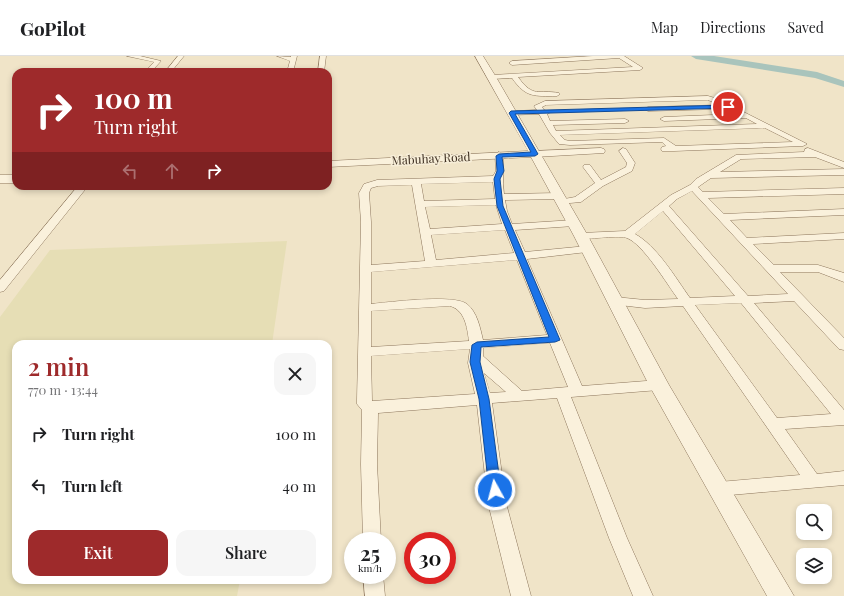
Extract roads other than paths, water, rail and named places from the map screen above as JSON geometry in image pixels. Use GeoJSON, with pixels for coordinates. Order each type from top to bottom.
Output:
{"type":"FeatureCollection","features":[{"type":"Feature","properties":{"kind":"street"},"geometry":{"type":"LineString","coordinates":[[130,56],[158,61],[152,68]]}},
{"type":"Feature","properties":{"kind":"street"},"geometry":{"type":"LineString","coordinates":[[171,68],[181,56]]}},
{"type":"Feature","properties":{"kind":"street"},"geometry":{"type":"LineString","coordinates":[[280,56],[294,58],[291,68]]}},
{"type":"Feature","properties":{"kind":"street"},"geometry":{"type":"LineString","coordinates":[[322,68],[323,56]]}},
{"type":"Feature","properties":{"kind":"street"},"geometry":{"type":"LineString","coordinates":[[479,56],[581,236],[659,385],[781,596]]}},
{"type":"Feature","properties":{"kind":"street"},"geometry":{"type":"LineString","coordinates":[[508,56],[524,91],[535,94],[563,94]]}},
{"type":"Feature","properties":{"kind":"street"},"geometry":{"type":"LineString","coordinates":[[492,77],[515,71],[620,56],[640,68],[515,71]]}},
{"type":"Feature","properties":{"kind":"street"},"geometry":{"type":"LineString","coordinates":[[515,71],[632,62]]}},
{"type":"Feature","properties":{"kind":"street"},"geometry":{"type":"LineString","coordinates":[[790,141],[664,140],[570,144],[562,142],[554,133],[538,106],[545,103],[708,98],[716,100],[747,116],[816,154],[844,165]]}},
{"type":"Feature","properties":{"kind":"street"},"geometry":{"type":"LineString","coordinates":[[644,100],[674,129]]}},
{"type":"Feature","properties":{"kind":"street"},"geometry":{"type":"LineString","coordinates":[[637,109],[728,107]]}},
{"type":"Feature","properties":{"kind":"street"},"geometry":{"type":"LineString","coordinates":[[511,113],[556,111]]}},
{"type":"Feature","properties":{"kind":"street"},"geometry":{"type":"LineString","coordinates":[[664,119],[747,116]]}},
{"type":"Feature","properties":{"kind":"street"},"geometry":{"type":"LineString","coordinates":[[548,123],[622,118],[634,130]]}},
{"type":"Feature","properties":{"kind":"street"},"geometry":{"type":"LineString","coordinates":[[554,133],[764,126]]}},
{"type":"Feature","properties":{"kind":"street"},"geometry":{"type":"LineString","coordinates":[[653,130],[674,149]]}},
{"type":"Feature","properties":{"kind":"street"},"geometry":{"type":"LineString","coordinates":[[659,149],[726,147],[790,141]]}},
{"type":"Feature","properties":{"kind":"street"},"geometry":{"type":"LineString","coordinates":[[726,147],[738,157]]}},
{"type":"Feature","properties":{"kind":"street"},"geometry":{"type":"LineString","coordinates":[[421,204],[500,200],[578,200],[600,184],[631,166],[631,163],[619,151],[535,154]]}},
{"type":"Feature","properties":{"kind":"street","name":"Mabuhay Road"},"geometry":{"type":"LineString","coordinates":[[332,164],[535,154]]}},
{"type":"Feature","properties":{"kind":"street"},"geometry":{"type":"LineString","coordinates":[[628,234],[674,197],[693,187],[699,181],[712,175],[738,157],[816,154]]}},
{"type":"Feature","properties":{"kind":"street"},"geometry":{"type":"LineString","coordinates":[[499,156],[500,171],[497,179],[502,211],[555,340],[570,393],[618,538],[643,596]]}},
{"type":"Feature","properties":{"kind":"street"},"geometry":{"type":"LineString","coordinates":[[587,167],[600,184]]}},
{"type":"Feature","properties":{"kind":"street"},"geometry":{"type":"LineString","coordinates":[[712,175],[844,172]]}},
{"type":"Feature","properties":{"kind":"street"},"geometry":{"type":"LineString","coordinates":[[0,180],[12,179]]}},
{"type":"Feature","properties":{"kind":"street"},"geometry":{"type":"LineString","coordinates":[[497,179],[377,183],[367,186],[364,192],[365,404],[370,408],[659,385]]}},
{"type":"Feature","properties":{"kind":"street"},"geometry":{"type":"LineString","coordinates":[[416,182],[431,264]]}},
{"type":"Feature","properties":{"kind":"street"},"geometry":{"type":"LineString","coordinates":[[693,187],[844,346]]}},
{"type":"Feature","properties":{"kind":"street"},"geometry":{"type":"LineString","coordinates":[[0,288],[80,190]]}},
{"type":"Feature","properties":{"kind":"street"},"geometry":{"type":"LineString","coordinates":[[702,195],[844,191]]}},
{"type":"Feature","properties":{"kind":"street"},"geometry":{"type":"LineString","coordinates":[[663,205],[844,419]]}},
{"type":"Feature","properties":{"kind":"street"},"geometry":{"type":"LineString","coordinates":[[722,217],[844,212]]}},
{"type":"Feature","properties":{"kind":"street"},"geometry":{"type":"LineString","coordinates":[[426,232],[510,228],[581,236],[628,234],[640,241],[687,302],[813,481]]}},
{"type":"Feature","properties":{"kind":"street"},"geometry":{"type":"LineString","coordinates":[[365,269],[520,256],[581,236]]}},
{"type":"Feature","properties":{"kind":"street"},"geometry":{"type":"LineString","coordinates":[[745,241],[844,236]]}},
{"type":"Feature","properties":{"kind":"street"},"geometry":{"type":"LineString","coordinates":[[772,269],[814,268],[835,273],[844,278]]}},
{"type":"Feature","properties":{"kind":"street"},"geometry":{"type":"LineString","coordinates":[[618,307],[645,304],[798,297]]}},
{"type":"Feature","properties":{"kind":"street"},"geometry":{"type":"LineString","coordinates":[[365,308],[450,302],[456,303],[466,310],[470,317],[476,351],[475,362],[484,399],[497,503],[521,596]]}},
{"type":"Feature","properties":{"kind":"street"},"geometry":{"type":"LineString","coordinates":[[365,352],[476,351],[555,340]]}},
{"type":"Feature","properties":{"kind":"street"},"geometry":{"type":"LineString","coordinates":[[476,351],[519,396]]}},
{"type":"Feature","properties":{"kind":"street"},"geometry":{"type":"LineString","coordinates":[[370,408],[372,532]]}},
{"type":"Feature","properties":{"kind":"street"},"geometry":{"type":"LineString","coordinates":[[772,424],[844,419]]}},
{"type":"Feature","properties":{"kind":"street"},"geometry":{"type":"LineString","coordinates":[[719,489],[844,478]]}},
{"type":"Feature","properties":{"kind":"street"},"geometry":{"type":"LineString","coordinates":[[374,584],[375,596]]}},
{"type":"Feature","properties":{"kind":"waterway"},"geometry":{"type":"LineString","coordinates":[[696,56],[817,75],[844,84]]}}]}
